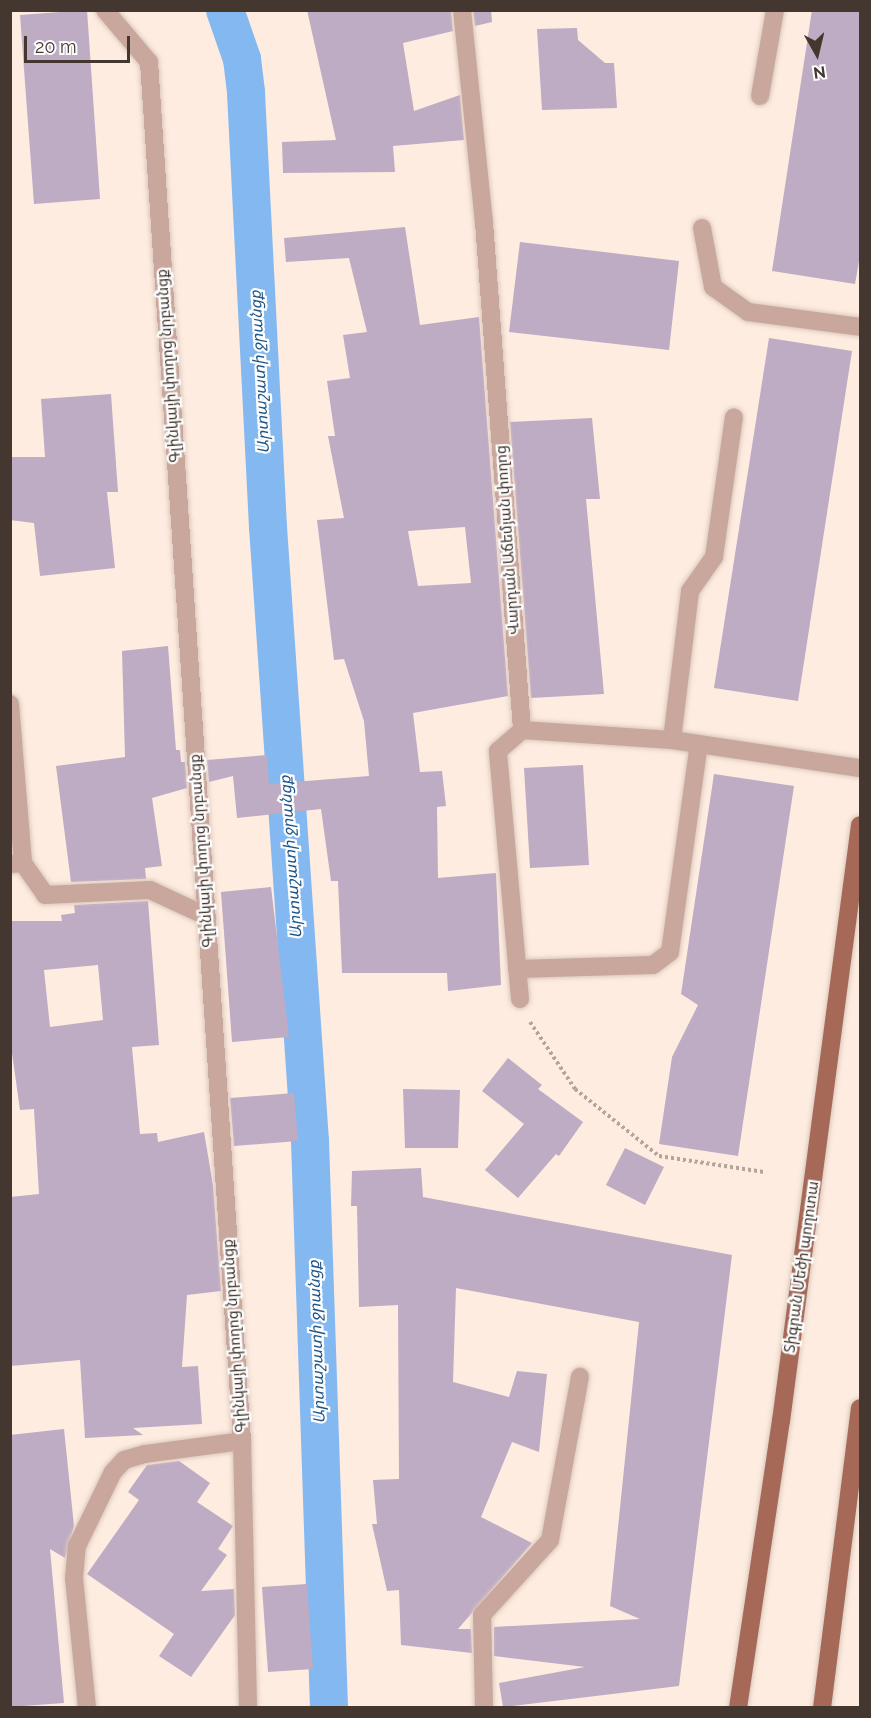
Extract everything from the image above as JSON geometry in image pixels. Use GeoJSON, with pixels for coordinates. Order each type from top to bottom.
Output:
{"type":"FeatureCollection","features":[{"type":"Feature","properties":{"kind":"main road","name":"Տիգրան Մեծի պողոտա"},"geometry":{"type":"LineString","coordinates":[[738,1707],[782,1421],[861,825]]}},
{"type":"Feature","properties":{"kind":"main road"},"geometry":{"type":"LineString","coordinates":[[822,1707],[861,1408]]}},
{"type":"Feature","properties":{"kind":"street","name":"Գլինկայի փողոց նրբանցք"},"geometry":{"type":"LineString","coordinates":[[105,10],[149,62],[242,1441],[248,1707]]}},
{"type":"Feature","properties":{"kind":"street","name":"Վարդան Աճեմյան փողոց"},"geometry":{"type":"LineString","coordinates":[[462,10],[484,222],[522,730]]}},
{"type":"Feature","properties":{"kind":"street"},"geometry":{"type":"LineString","coordinates":[[760,96],[775,10]]}},
{"type":"Feature","properties":{"kind":"street"},"geometry":{"type":"LineString","coordinates":[[702,228],[713,287],[748,312],[861,327]]}},
{"type":"Feature","properties":{"kind":"street"},"geometry":{"type":"LineString","coordinates":[[672,740],[690,591],[714,557],[734,417]]}},
{"type":"Feature","properties":{"kind":"street"},"geometry":{"type":"LineString","coordinates":[[10,704],[17,864],[45,895],[150,890],[206,916]]}},
{"type":"Feature","properties":{"kind":"street"},"geometry":{"type":"LineString","coordinates":[[520,999],[498,751],[522,730],[672,740],[861,768]]}},
{"type":"Feature","properties":{"kind":"street"},"geometry":{"type":"LineString","coordinates":[[517,969],[653,965],[670,952],[699,744]]}},
{"type":"Feature","properties":{"kind":"street"},"geometry":{"type":"LineString","coordinates":[[484,1707],[482,1615],[550,1540],[580,1377]]}},
{"type":"Feature","properties":{"kind":"street"},"geometry":{"type":"LineString","coordinates":[[87,1707],[74,1578],[77,1546],[113,1472],[124,1460],[145,1454],[242,1441]]}},
{"type":"Feature","properties":{"kind":"path"},"geometry":{"type":"LineString","coordinates":[[520,999],[537,1036],[575,1089],[658,1156],[764,1172]]}},
{"type":"Feature","properties":{"kind":"building"},"geometry":{"type":"Polygon","coordinates":[[[87,10],[100,199],[34,204],[20,15],[87,10]]]}},
{"type":"Feature","properties":{"kind":"building"},"geometry":{"type":"Polygon","coordinates":[[[307,10],[451,10],[453,31],[403,43],[414,111],[460,95],[464,140],[393,146],[395,172],[283,173],[282,142],[336,140],[307,10]]]}},
{"type":"Feature","properties":{"kind":"building"},"geometry":{"type":"Polygon","coordinates":[[[473,10],[491,10],[492,22],[475,26],[473,10]]]}},
{"type":"Feature","properties":{"kind":"building"},"geometry":{"type":"Polygon","coordinates":[[[812,10],[861,10],[861,250],[855,284],[772,271],[812,10]]]}},
{"type":"Feature","properties":{"kind":"building"},"geometry":{"type":"Polygon","coordinates":[[[577,28],[578,40],[605,63],[614,63],[617,108],[542,110],[537,29],[577,28]]]}},
{"type":"Feature","properties":{"kind":"building"},"geometry":{"type":"Polygon","coordinates":[[[405,227],[420,325],[479,317],[508,696],[413,713],[420,772],[442,771],[446,806],[437,807],[438,878],[496,873],[501,985],[448,991],[447,973],[342,973],[338,881],[331,881],[321,809],[237,818],[233,776],[209,782],[207,760],[267,755],[269,784],[369,776],[364,721],[344,659],[334,660],[317,520],[344,518],[328,436],[335,436],[327,381],[350,378],[343,335],[367,332],[349,258],[286,262],[284,238],[405,227]],[[465,527],[408,531],[418,586],[471,583],[465,527]]]}},
{"type":"Feature","properties":{"kind":"building"},"geometry":{"type":"Polygon","coordinates":[[[520,242],[679,261],[669,350],[509,332],[520,242]]]}},
{"type":"Feature","properties":{"kind":"building"},"geometry":{"type":"Polygon","coordinates":[[[769,338],[852,351],[798,701],[714,688],[769,338]]]}},
{"type":"Feature","properties":{"kind":"building"},"geometry":{"type":"Polygon","coordinates":[[[111,394],[118,492],[107,492],[115,568],[40,576],[34,523],[10,520],[10,457],[45,457],[41,399],[111,394]]]}},
{"type":"Feature","properties":{"kind":"building"},"geometry":{"type":"Polygon","coordinates":[[[592,418],[600,499],[586,499],[604,694],[531,698],[510,422],[592,418]]]}},
{"type":"Feature","properties":{"kind":"building"},"geometry":{"type":"Polygon","coordinates":[[[168,646],[176,750],[180,750],[181,762],[185,762],[187,788],[152,798],[162,866],[145,868],[146,879],[71,882],[56,766],[125,757],[122,651],[168,646]]]}},
{"type":"Feature","properties":{"kind":"building"},"geometry":{"type":"Polygon","coordinates":[[[583,765],[589,865],[530,868],[524,768],[583,765]]]}},
{"type":"Feature","properties":{"kind":"building"},"geometry":{"type":"Polygon","coordinates":[[[714,774],[794,786],[738,1156],[659,1144],[672,1057],[698,1005],[681,994],[714,774]]]}},
{"type":"Feature","properties":{"kind":"building"},"geometry":{"type":"Polygon","coordinates":[[[271,887],[289,1037],[232,1042],[221,892],[271,887]]]}},
{"type":"Feature","properties":{"kind":"building"},"geometry":{"type":"Polygon","coordinates":[[[148,901],[159,1045],[132,1047],[140,1134],[157,1133],[158,1142],[204,1132],[213,1185],[221,1291],[187,1295],[182,1367],[198,1366],[202,1424],[133,1428],[143,1435],[85,1438],[80,1360],[10,1366],[10,1197],[39,1194],[34,1109],[20,1110],[10,1039],[10,921],[62,921],[61,915],[75,913],[74,905],[148,901]],[[98,965],[44,970],[50,1027],[103,1020],[98,965]]]}},
{"type":"Feature","properties":{"kind":"building"},"geometry":{"type":"Polygon","coordinates":[[[508,1058],[542,1085],[538,1089],[583,1122],[559,1156],[556,1154],[518,1198],[485,1170],[524,1124],[482,1091],[508,1058]]]}},
{"type":"Feature","properties":{"kind":"building"},"geometry":{"type":"Polygon","coordinates":[[[403,1089],[460,1090],[458,1148],[405,1148],[403,1089]]]}},
{"type":"Feature","properties":{"kind":"building"},"geometry":{"type":"Polygon","coordinates":[[[294,1093],[298,1141],[234,1146],[230,1098],[294,1093]]]}},
{"type":"Feature","properties":{"kind":"building"},"geometry":{"type":"Polygon","coordinates":[[[625,1148],[664,1167],[645,1205],[606,1185],[625,1148]]]}},
{"type":"Feature","properties":{"kind":"building"},"geometry":{"type":"Polygon","coordinates":[[[421,1168],[423,1197],[732,1255],[679,1686],[503,1707],[499,1683],[585,1667],[494,1656],[494,1627],[640,1619],[610,1606],[639,1322],[456,1288],[453,1382],[509,1397],[517,1371],[547,1374],[539,1452],[512,1442],[481,1517],[532,1543],[458,1629],[471,1629],[472,1653],[401,1645],[399,1590],[387,1591],[372,1524],[377,1524],[373,1480],[399,1479],[398,1305],[359,1307],[357,1206],[351,1206],[352,1171],[421,1168]]]}},
{"type":"Feature","properties":{"kind":"building"},"geometry":{"type":"Polygon","coordinates":[[[64,1429],[74,1526],[65,1558],[50,1549],[64,1703],[10,1707],[10,1435],[64,1429]]]}},
{"type":"Feature","properties":{"kind":"building"},"geometry":{"type":"Polygon","coordinates":[[[179,1461],[210,1483],[197,1502],[233,1526],[218,1549],[227,1555],[201,1591],[234,1589],[235,1615],[191,1677],[159,1656],[174,1634],[87,1574],[139,1500],[128,1492],[147,1465],[179,1461]]]}},
{"type":"Feature","properties":{"kind":"building"},"geometry":{"type":"Polygon","coordinates":[[[307,1584],[313,1669],[268,1672],[262,1587],[307,1584]]]}},
{"type":"Feature","properties":{"kind":"waterway","name":"Արտաշատի ջրանցք"},"geometry":{"type":"LineString","coordinates":[[225,10],[242,59],[246,93],[268,527],[310,1141],[329,1708]]}}]}
